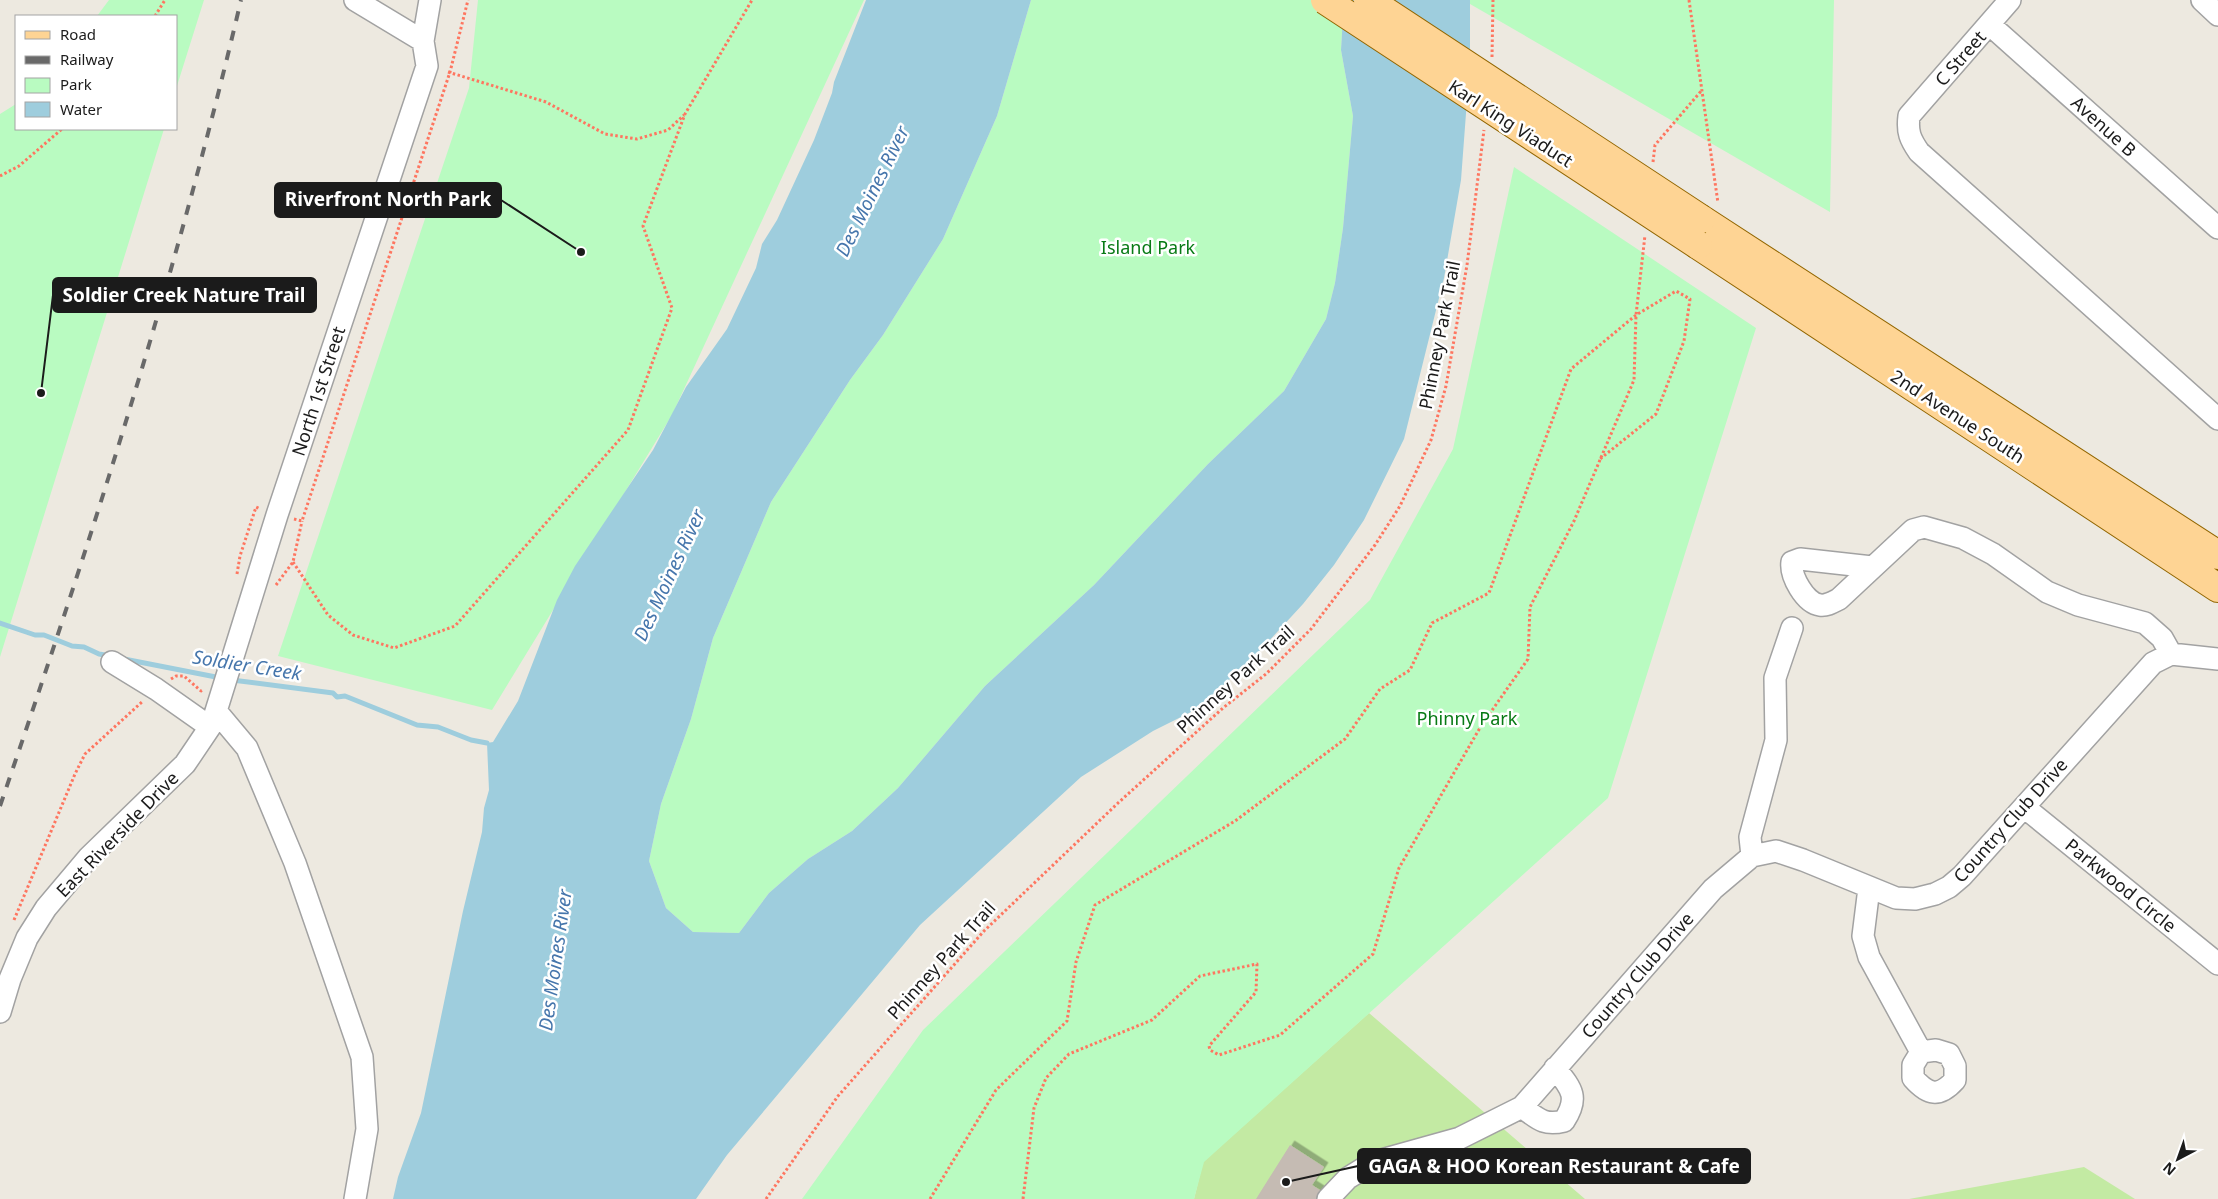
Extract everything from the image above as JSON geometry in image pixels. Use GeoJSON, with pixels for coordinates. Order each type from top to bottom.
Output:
{"type":"FeatureCollection","features":[{"type":"Feature","properties":{"kind":"main road","name":"Karl King Viaduct"},"geometry":{"type":"LineString","coordinates":[[1325,0],[1706,223]]}},
{"type":"Feature","properties":{"kind":"main road","name":"Karl King Viaduct"},"geometry":{"type":"LineString","coordinates":[[1368,0],[1706,223]]}},
{"type":"Feature","properties":{"kind":"main road"},"geometry":{"type":"LineString","coordinates":[[1706,223],[2218,555]]}},
{"type":"Feature","properties":{"kind":"main road","name":"2nd Avenue South"},"geometry":{"type":"LineString","coordinates":[[1706,223],[2218,588]]}},
{"type":"Feature","properties":{"kind":"street"},"geometry":{"type":"LineString","coordinates":[[354,0],[423,40]]}},
{"type":"Feature","properties":{"kind":"street","name":"North 1st Street"},"geometry":{"type":"LineString","coordinates":[[209,726],[223,688],[277,515],[427,66],[423,40],[430,0]]}},
{"type":"Feature","properties":{"kind":"street","name":"C Street"},"geometry":{"type":"LineString","coordinates":[[2010,0],[1909,116],[1908,130],[1910,138],[1919,152],[2218,419]]}},
{"type":"Feature","properties":{"kind":"street"},"geometry":{"type":"LineString","coordinates":[[2202,0],[2218,15]]}},
{"type":"Feature","properties":{"kind":"street","name":"Avenue B"},"geometry":{"type":"LineString","coordinates":[[1989,24],[2218,228]]}},
{"type":"Feature","properties":{"kind":"street"},"geometry":{"type":"LineString","coordinates":[[1872,567],[1913,530],[1924,527],[1941,530],[1963,538],[1993,554],[2047,592],[2078,604],[2145,624],[2162,638],[2171,654],[2218,660]]}},
{"type":"Feature","properties":{"kind":"street"},"geometry":{"type":"LineString","coordinates":[[1752,856],[1750,837],[1776,740],[1775,678],[1792,628]]}},
{"type":"Feature","properties":{"kind":"street","name":"Country Club Drive"},"geometry":{"type":"LineString","coordinates":[[1522,1107],[1713,889],[1752,856],[1776,851],[1896,898],[1916,899],[1949,888],[1962,876],[2138,679],[2153,664],[2171,654]]}},
{"type":"Feature","properties":{"kind":"street"},"geometry":{"type":"LineString","coordinates":[[112,662],[156,689],[209,726],[247,748],[295,864],[362,1057],[367,1129],[355,1199]]}},
{"type":"Feature","properties":{"kind":"street","name":"East Riverside Drive"},"geometry":{"type":"LineString","coordinates":[[0,1012],[10,979],[28,938],[46,908],[89,857],[185,764],[209,726]]}},
{"type":"Feature","properties":{"kind":"street","name":"Parkwood Circle"},"geometry":{"type":"LineString","coordinates":[[2024,807],[2218,964]]}},
{"type":"Feature","properties":{"kind":"street"},"geometry":{"type":"LineString","coordinates":[[1870,888],[1864,936],[1869,957],[1921,1052]]}},
{"type":"Feature","properties":{"kind":"street"},"geometry":{"type":"LineString","coordinates":[[1328,1199],[1348,1178],[1374,1162],[1460,1138],[1522,1107],[1540,1121],[1552,1124],[1564,1121],[1572,1109],[1573,1099],[1570,1087],[1555,1068]]}},
{"type":"Feature","properties":{"kind":"path"},"geometry":{"type":"LineString","coordinates":[[155,15],[165,0]]}},
{"type":"Feature","properties":{"kind":"path"},"geometry":{"type":"LineString","coordinates":[[468,0],[450,72],[546,102],[604,134],[637,139],[668,130],[685,114]]}},
{"type":"Feature","properties":{"kind":"path"},"geometry":{"type":"LineString","coordinates":[[302,521],[293,562],[328,615],[354,635],[394,648],[455,626],[628,430],[672,308],[643,226],[685,114],[752,0]]}},
{"type":"Feature","properties":{"kind":"path"},"geometry":{"type":"LineString","coordinates":[[1492,61],[1493,0]]}},
{"type":"Feature","properties":{"kind":"path"},"geometry":{"type":"LineString","coordinates":[[1689,0],[1706,223]]}},
{"type":"Feature","properties":{"kind":"path","name":"Phinney Park Trail"},"geometry":{"type":"LineString","coordinates":[[766,1199],[838,1096],[984,931],[1118,803],[1216,714],[1266,674],[1311,629],[1375,545],[1400,506],[1431,440],[1446,386],[1468,265],[1485,120]]}},
{"type":"Feature","properties":{"kind":"path"},"geometry":{"type":"LineString","coordinates":[[0,176],[19,166],[61,130]]}},
{"type":"Feature","properties":{"kind":"path"},"geometry":{"type":"LineString","coordinates":[[930,1199],[996,1090],[1066,1021],[1076,962],[1095,905],[1235,821],[1344,739],[1380,689],[1410,670],[1432,623],[1489,593],[1571,369],[1636,314],[1676,292],[1690,299],[1684,341],[1656,414],[1598,460]]}},
{"type":"Feature","properties":{"kind":"path"},"geometry":{"type":"LineString","coordinates":[[1023,1199],[1034,1108],[1046,1078],[1069,1054],[1152,1020],[1200,976],[1257,964],[1256,992],[1209,1046],[1210,1050],[1219,1055],[1280,1035],[1373,954],[1399,868],[1481,726],[1528,659],[1530,607],[1574,521],[1598,460],[1634,380],[1636,314]]}},
{"type":"Feature","properties":{"kind":"path"},"geometry":{"type":"LineString","coordinates":[[13,924],[52,828],[85,754],[156,689],[176,676],[184,676],[201,691]]}},
{"type":"Feature","properties":{"kind":"green space"},"geometry":{"type":"Polygon","coordinates":[[[109,0],[204,0],[178,83],[178,15],[98,15],[109,0]]]}},
{"type":"Feature","properties":{"kind":"green space"},"geometry":{"type":"Polygon","coordinates":[[[478,0],[864,0],[672,415],[492,710],[278,656],[469,88],[478,0]]]}},
{"type":"Feature","properties":{"kind":"green space","name":"Island Park"},"geometry":{"type":"Polygon","coordinates":[[[1031,0],[1344,0],[1341,50],[1353,116],[1343,228],[1335,283],[1326,319],[1284,391],[1208,464],[1094,585],[985,686],[898,788],[852,831],[808,859],[769,893],[739,933],[693,932],[666,908],[649,861],[661,804],[691,719],[713,638],[771,502],[850,380],[883,335],[943,239],[997,116],[1031,0]]]}},
{"type":"Feature","properties":{"kind":"green space"},"geometry":{"type":"Polygon","coordinates":[[[1470,0],[1834,0],[1830,212],[1470,4],[1470,0]]]}},
{"type":"Feature","properties":{"kind":"green space"},"geometry":{"type":"Polygon","coordinates":[[[15,105],[15,130],[164,130],[0,657],[0,114],[15,105]]]}},
{"type":"Feature","properties":{"kind":"green space","name":"Phinny Park"},"geometry":{"type":"Polygon","coordinates":[[[1514,167],[1756,328],[1608,798],[1204,1162],[1194,1199],[802,1199],[923,1030],[1370,600],[1453,449],[1514,167]]]}},
{"type":"Feature","properties":{"kind":"green space"},"geometry":{"type":"Polygon","coordinates":[[[1369,1013],[1585,1199],[1194,1199],[1203,1162],[1369,1013]]]}},
{"type":"Feature","properties":{"kind":"green space"},"geometry":{"type":"Polygon","coordinates":[[[2084,1167],[2135,1199],[1909,1199],[2084,1167]]]}},
{"type":"Feature","properties":{"kind":"water","name":"Des Moines River"},"geometry":{"type":"Polygon","coordinates":[[[866,0],[1031,0],[997,116],[943,239],[883,335],[850,380],[771,502],[713,638],[691,719],[661,804],[649,861],[666,908],[693,932],[739,933],[769,893],[808,859],[852,831],[898,788],[985,686],[1094,585],[1208,464],[1284,391],[1326,319],[1335,283],[1343,228],[1353,116],[1341,50],[1344,0],[1470,0],[1470,60],[1461,180],[1444,278],[1404,439],[1364,520],[1334,565],[1303,604],[1253,658],[1197,709],[1153,731],[1081,777],[920,925],[727,1155],[696,1199],[393,1199],[398,1177],[421,1113],[463,911],[482,832],[484,808],[489,790],[487,743],[493,742],[518,701],[557,600],[575,566],[653,450],[686,387],[727,329],[756,268],[762,244],[777,220],[814,140],[866,0]]]}},
{"type":"Feature","properties":{"kind":"building"},"geometry":{"type":"Polygon","coordinates":[[[1290,1145],[1324,1167],[1312,1185],[1323,1192],[1318,1199],[1256,1199],[1290,1145]]]}},
{"type":"Feature","properties":{"kind":"waterway","name":"Soldier Creek"},"geometry":{"type":"LineString","coordinates":[[0,623],[35,635],[44,635],[72,646],[84,647],[99,654],[111,656]]}},
{"type":"Feature","properties":{"kind":"waterway","name":"Soldier Creek"},"geometry":{"type":"LineString","coordinates":[[124,659],[221,678]]}},
{"type":"Feature","properties":{"kind":"waterway","name":"Soldier Creek"},"geometry":{"type":"LineString","coordinates":[[232,680],[333,693],[337,697],[345,696],[417,725],[438,727],[471,740],[487,743]]}},
{"type":"Feature","properties":{"kind":"railway"},"geometry":{"type":"LineString","coordinates":[[0,806],[67,607],[131,406],[189,204],[241,0]]}},
{"type":"Feature","properties":{"kind":"place","name":"Riverfront North Park"},"geometry":{"type":"Point","coordinates":[581,252]}},
{"type":"Feature","properties":{"kind":"place","name":"Soldier Creek Nature Trail"},"geometry":{"type":"Point","coordinates":[41,393]}},
{"type":"Feature","properties":{"kind":"place","name":"GAGA & HOO Korean Restaurant & Cafe"},"geometry":{"type":"Point","coordinates":[1286,1182]}}]}
